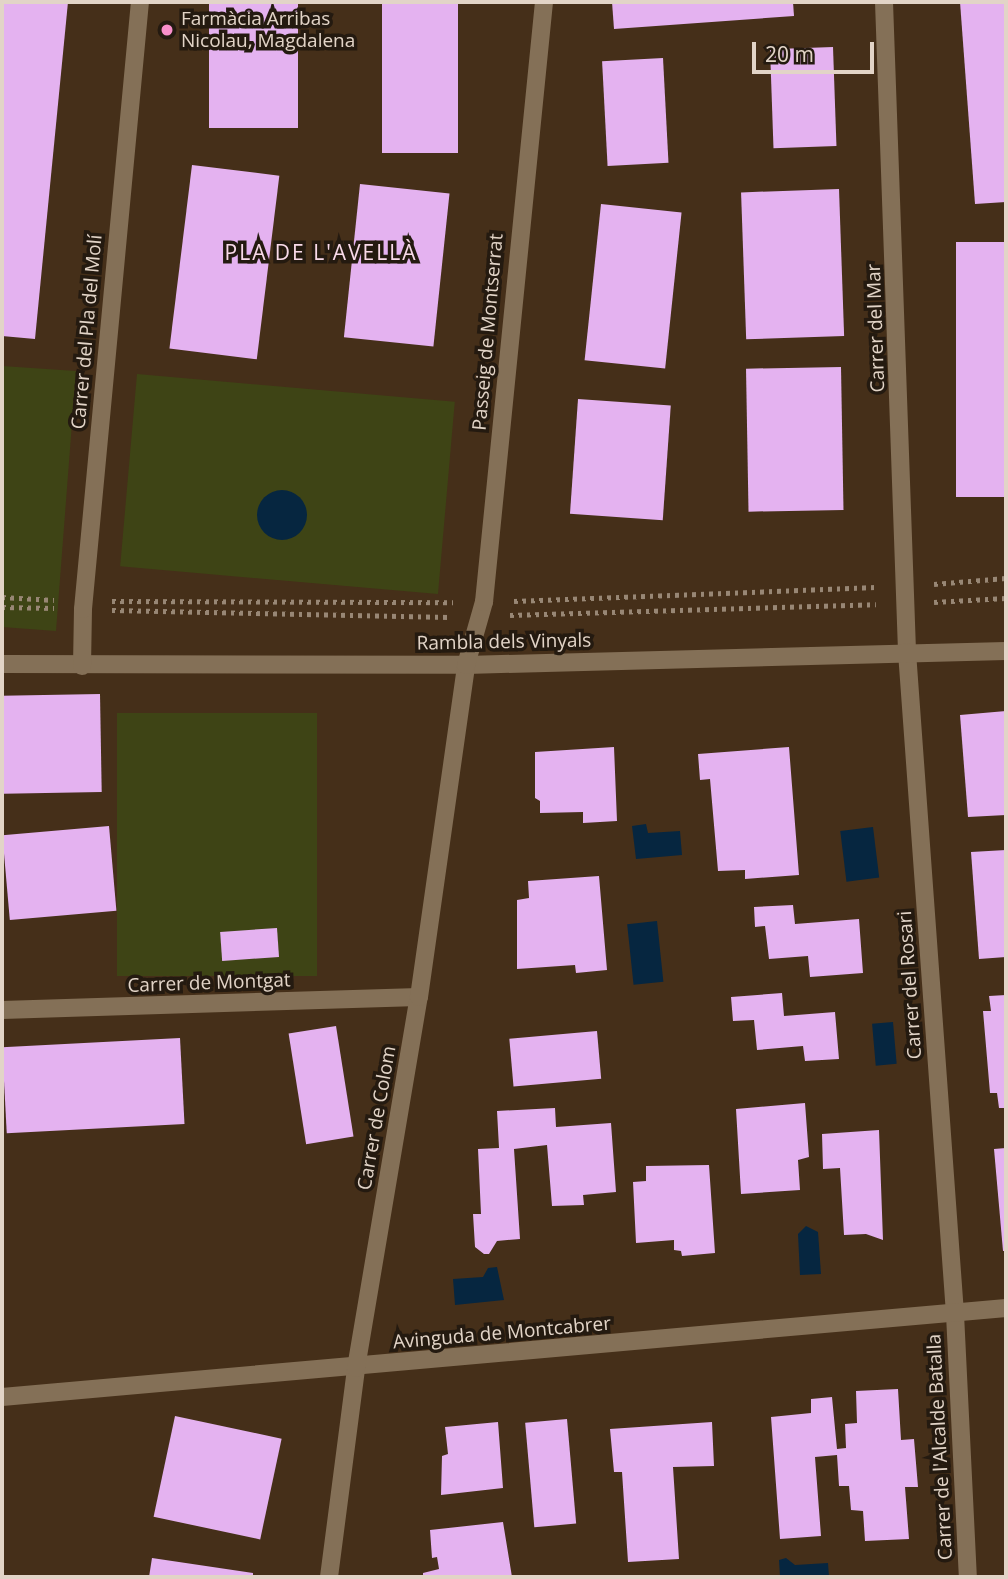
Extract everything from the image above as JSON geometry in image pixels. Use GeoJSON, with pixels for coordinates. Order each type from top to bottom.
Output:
{"type":"FeatureCollection","features":[{"type":"Feature","properties":{"kind":"street","name":"Carrer del Pla del Molí"},"geometry":{"type":"LineString","coordinates":[[82,666],[83,609],[140,2]]}},
{"type":"Feature","properties":{"kind":"street","name":"Passeig de Montserrat"},"geometry":{"type":"LineString","coordinates":[[466,665],[484,602],[544,2]]}},
{"type":"Feature","properties":{"kind":"street","name":"Carrer del Mar"},"geometry":{"type":"LineString","coordinates":[[884,2],[908,652]]}},
{"type":"Feature","properties":{"kind":"street","name":"Rambla dels Vinyals"},"geometry":{"type":"LineString","coordinates":[[2,664],[466,665],[1006,651]]}},
{"type":"Feature","properties":{"kind":"street","name":"Carrer del Rosari"},"geometry":{"type":"LineString","coordinates":[[908,652],[955,1314]]}},
{"type":"Feature","properties":{"kind":"street","name":"Carrer de Colom"},"geometry":{"type":"LineString","coordinates":[[329,1577],[356,1368],[418,997],[466,665]]}},
{"type":"Feature","properties":{"kind":"street","name":"Carrer de Montgat"},"geometry":{"type":"LineString","coordinates":[[2,1010],[418,997]]}},
{"type":"Feature","properties":{"kind":"street","name":"Avinguda de Montcabrer"},"geometry":{"type":"LineString","coordinates":[[2,1397],[356,1368],[1006,1308]]}},
{"type":"Feature","properties":{"kind":"street","name":"Carrer de l'Alcalde Batalla"},"geometry":{"type":"LineString","coordinates":[[955,1314],[968,1577]]}},
{"type":"Feature","properties":{"kind":"green space"},"geometry":{"type":"Polygon","coordinates":[[[2,366],[76,371],[56,631],[2,627],[2,366]]]}},
{"type":"Feature","properties":{"kind":"green space"},"geometry":{"type":"Polygon","coordinates":[[[137,374],[455,402],[438,594],[120,566],[137,374]]]}},
{"type":"Feature","properties":{"kind":"green space"},"geometry":{"type":"Polygon","coordinates":[[[117,713],[317,713],[317,976],[117,976],[117,713]]]}},
{"type":"Feature","properties":{"kind":"water"},"geometry":{"type":"Polygon","coordinates":[[[282,490],[300,497],[307,515],[300,533],[282,540],[264,533],[257,515],[264,497],[282,490]]]}},
{"type":"Feature","properties":{"kind":"water"},"geometry":{"type":"Polygon","coordinates":[[[646,824],[648,833],[680,831],[682,855],[636,859],[632,826],[646,824]]]}},
{"type":"Feature","properties":{"kind":"water"},"geometry":{"type":"Polygon","coordinates":[[[873,827],[879,878],[846,882],[840,831],[873,827]]]}},
{"type":"Feature","properties":{"kind":"water"},"geometry":{"type":"Polygon","coordinates":[[[657,921],[663,982],[634,985],[627,924],[657,921]]]}},
{"type":"Feature","properties":{"kind":"water"},"geometry":{"type":"Polygon","coordinates":[[[893,1022],[897,1064],[876,1066],[872,1024],[893,1022]]]}},
{"type":"Feature","properties":{"kind":"water"},"geometry":{"type":"Polygon","coordinates":[[[806,1226],[818,1232],[821,1274],[800,1275],[798,1234],[806,1226]]]}},
{"type":"Feature","properties":{"kind":"water"},"geometry":{"type":"Polygon","coordinates":[[[497,1267],[504,1300],[455,1305],[453,1279],[483,1277],[488,1268],[497,1267]]]}},
{"type":"Feature","properties":{"kind":"water"},"geometry":{"type":"Polygon","coordinates":[[[786,1558],[795,1565],[828,1563],[829,1577],[780,1577],[779,1560],[786,1558]]]}},
{"type":"Feature","properties":{"kind":"building"},"geometry":{"type":"Polygon","coordinates":[[[2,2],[68,2],[35,339],[2,336],[2,2]]]}},
{"type":"Feature","properties":{"kind":"building"},"geometry":{"type":"Polygon","coordinates":[[[209,2],[298,2],[298,128],[209,128],[209,2]]]}},
{"type":"Feature","properties":{"kind":"building"},"geometry":{"type":"Polygon","coordinates":[[[382,2],[458,2],[458,153],[382,153],[382,2]]]}},
{"type":"Feature","properties":{"kind":"building"},"geometry":{"type":"Polygon","coordinates":[[[612,2],[793,2],[794,16],[614,29],[612,2]]]}},
{"type":"Feature","properties":{"kind":"building"},"geometry":{"type":"Polygon","coordinates":[[[960,2],[1006,2],[1006,202],[975,204],[960,2]]]}},
{"type":"Feature","properties":{"kind":"building"},"geometry":{"type":"Polygon","coordinates":[[[833,47],[836,146],[773,148],[770,49],[833,47]]]}},
{"type":"Feature","properties":{"kind":"building"},"geometry":{"type":"Polygon","coordinates":[[[663,58],[668,163],[608,166],[602,61],[663,58]]]}},
{"type":"Feature","properties":{"kind":"building"},"geometry":{"type":"Polygon","coordinates":[[[192,165],[279,176],[257,359],[169,349],[192,165]]]}},
{"type":"Feature","properties":{"kind":"building"},"geometry":{"type":"Polygon","coordinates":[[[360,184],[450,193],[433,347],[344,337],[360,184]]]}},
{"type":"Feature","properties":{"kind":"building"},"geometry":{"type":"Polygon","coordinates":[[[839,189],[844,336],[746,339],[741,192],[839,189]]]}},
{"type":"Feature","properties":{"kind":"building"},"geometry":{"type":"Polygon","coordinates":[[[601,204],[682,212],[665,369],[585,360],[601,204]]]}},
{"type":"Feature","properties":{"kind":"building"},"geometry":{"type":"Polygon","coordinates":[[[956,242],[1006,242],[1006,497],[956,497],[956,242]]]}},
{"type":"Feature","properties":{"kind":"building"},"geometry":{"type":"Polygon","coordinates":[[[841,367],[843,510],[749,512],[746,369],[841,367]]]}},
{"type":"Feature","properties":{"kind":"building"},"geometry":{"type":"Polygon","coordinates":[[[578,399],[671,405],[663,520],[570,514],[578,399]]]}},
{"type":"Feature","properties":{"kind":"building"},"geometry":{"type":"Polygon","coordinates":[[[100,694],[102,792],[4,794],[2,696],[100,694]]]}},
{"type":"Feature","properties":{"kind":"building"},"geometry":{"type":"Polygon","coordinates":[[[1006,711],[1006,815],[968,817],[960,715],[1006,711]]]}},
{"type":"Feature","properties":{"kind":"building"},"geometry":{"type":"Polygon","coordinates":[[[614,747],[617,821],[583,823],[583,812],[540,813],[540,801],[535,798],[535,752],[614,747]]]}},
{"type":"Feature","properties":{"kind":"building"},"geometry":{"type":"Polygon","coordinates":[[[789,747],[799,875],[745,879],[745,870],[718,871],[710,779],[700,780],[698,754],[789,747]]]}},
{"type":"Feature","properties":{"kind":"building"},"geometry":{"type":"Polygon","coordinates":[[[109,826],[116,911],[10,920],[2,835],[109,826]]]}},
{"type":"Feature","properties":{"kind":"building"},"geometry":{"type":"Polygon","coordinates":[[[1006,850],[1006,957],[979,959],[971,852],[1006,850]]]}},
{"type":"Feature","properties":{"kind":"building"},"geometry":{"type":"Polygon","coordinates":[[[599,876],[607,970],[576,973],[575,965],[517,969],[517,900],[529,898],[528,881],[599,876]]]}},
{"type":"Feature","properties":{"kind":"building"},"geometry":{"type":"Polygon","coordinates":[[[793,905],[795,924],[859,919],[863,973],[810,977],[808,956],[769,959],[765,926],[755,927],[754,907],[793,905]]]}},
{"type":"Feature","properties":{"kind":"building"},"geometry":{"type":"Polygon","coordinates":[[[277,928],[279,957],[222,961],[220,932],[277,928]]]}},
{"type":"Feature","properties":{"kind":"building"},"geometry":{"type":"Polygon","coordinates":[[[782,993],[784,1016],[835,1012],[839,1059],[805,1061],[803,1046],[757,1050],[754,1020],[733,1021],[731,997],[782,993]]]}},
{"type":"Feature","properties":{"kind":"building"},"geometry":{"type":"Polygon","coordinates":[[[1006,995],[1006,1108],[999,1108],[997,1093],[990,1093],[983,1011],[991,1011],[989,996],[1006,995]]]}},
{"type":"Feature","properties":{"kind":"building"},"geometry":{"type":"Polygon","coordinates":[[[336,1026],[354,1137],[306,1144],[289,1034],[336,1026]]]}},
{"type":"Feature","properties":{"kind":"building"},"geometry":{"type":"Polygon","coordinates":[[[597,1031],[601,1079],[514,1086],[509,1039],[597,1031]]]}},
{"type":"Feature","properties":{"kind":"building"},"geometry":{"type":"Polygon","coordinates":[[[180,1038],[185,1124],[7,1133],[2,1047],[180,1038]]]}},
{"type":"Feature","properties":{"kind":"building"},"geometry":{"type":"Polygon","coordinates":[[[805,1103],[809,1157],[798,1160],[800,1190],[741,1194],[736,1109],[805,1103]]]}},
{"type":"Feature","properties":{"kind":"building"},"geometry":{"type":"Polygon","coordinates":[[[555,1108],[556,1127],[611,1123],[616,1192],[583,1195],[584,1205],[552,1206],[547,1145],[514,1149],[520,1239],[497,1241],[489,1254],[484,1254],[475,1247],[473,1214],[481,1214],[478,1149],[499,1148],[497,1111],[555,1108]]]}},
{"type":"Feature","properties":{"kind":"building"},"geometry":{"type":"Polygon","coordinates":[[[879,1130],[883,1240],[866,1234],[844,1235],[840,1168],[823,1169],[822,1134],[879,1130]]]}},
{"type":"Feature","properties":{"kind":"building"},"geometry":{"type":"Polygon","coordinates":[[[1006,1148],[1006,1251],[1003,1251],[994,1149],[1006,1148]]]}},
{"type":"Feature","properties":{"kind":"building"},"geometry":{"type":"Polygon","coordinates":[[[709,1165],[715,1253],[682,1256],[681,1251],[674,1250],[674,1240],[636,1243],[633,1182],[646,1181],[646,1166],[709,1165]]]}},
{"type":"Feature","properties":{"kind":"building"},"geometry":{"type":"Polygon","coordinates":[[[898,1389],[901,1440],[914,1439],[918,1487],[905,1487],[909,1539],[865,1541],[863,1511],[851,1510],[849,1486],[839,1486],[837,1455],[815,1457],[821,1536],[780,1539],[771,1417],[811,1413],[811,1399],[832,1397],[837,1449],[846,1448],[845,1424],[857,1423],[856,1391],[898,1389]]]}},
{"type":"Feature","properties":{"kind":"building"},"geometry":{"type":"Polygon","coordinates":[[[175,1416],[282,1439],[260,1539],[154,1517],[175,1416]]]}},
{"type":"Feature","properties":{"kind":"building"},"geometry":{"type":"Polygon","coordinates":[[[567,1419],[576,1524],[534,1527],[525,1423],[567,1419]]]}},
{"type":"Feature","properties":{"kind":"building"},"geometry":{"type":"Polygon","coordinates":[[[498,1422],[503,1488],[441,1495],[442,1456],[448,1454],[445,1427],[498,1422]]]}},
{"type":"Feature","properties":{"kind":"building"},"geometry":{"type":"Polygon","coordinates":[[[712,1422],[714,1466],[673,1467],[679,1559],[628,1562],[622,1472],[614,1472],[610,1429],[712,1422]]]}},
{"type":"Feature","properties":{"kind":"building"},"geometry":{"type":"Polygon","coordinates":[[[503,1522],[512,1577],[423,1577],[423,1573],[439,1569],[437,1557],[432,1558],[430,1530],[503,1522]]]}},
{"type":"Feature","properties":{"kind":"building"},"geometry":{"type":"Polygon","coordinates":[[[152,1558],[253,1573],[253,1577],[149,1577],[152,1558]]]}},
{"type":"Feature","properties":{"kind":"place","name":"Farmàcia Arribas Nicolau, Magdalena"},"geometry":{"type":"Point","coordinates":[167,30]}},
{"type":"Feature","properties":{"kind":"district","name":"PLA DE L'AVELLÀ"},"geometry":{"type":"Point","coordinates":[321,252]}}]}
